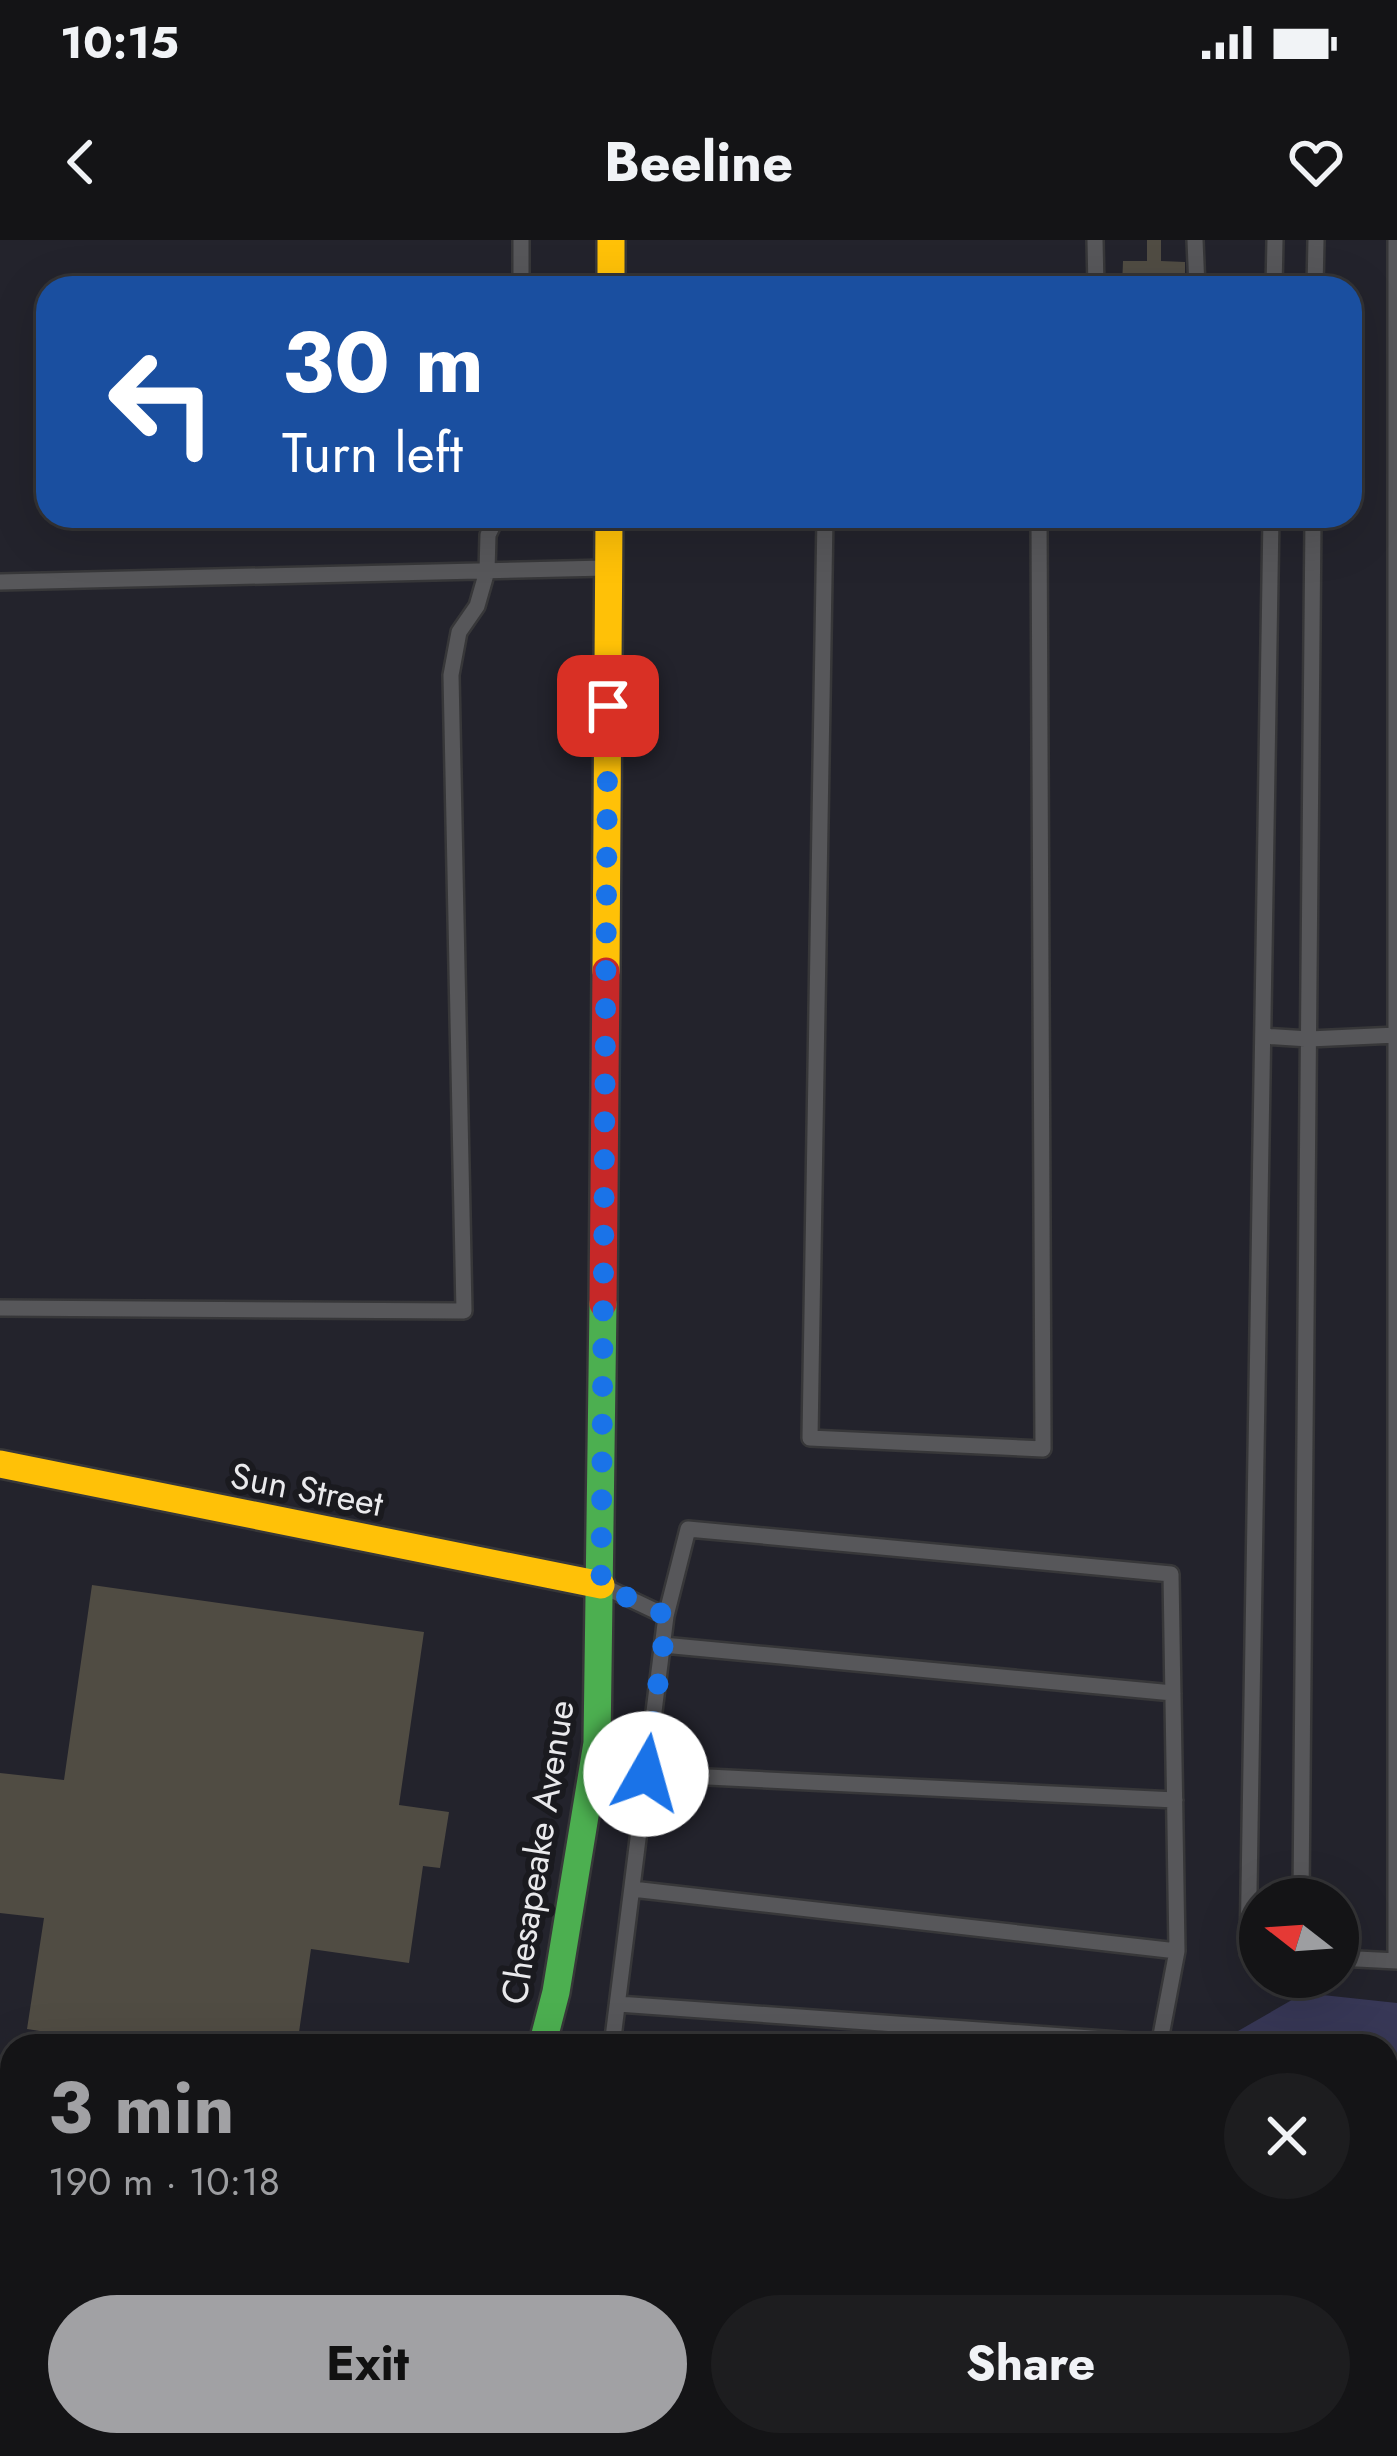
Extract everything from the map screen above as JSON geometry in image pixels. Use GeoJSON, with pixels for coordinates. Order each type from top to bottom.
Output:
{"type":"FeatureCollection","features":[{"type":"Feature","properties":{"kind":"street"},"geometry":{"type":"LineString","coordinates":[[611,240],[611,276]]}},
{"type":"Feature","properties":{"kind":"street","name":"Chesapeake Avenue"},"geometry":{"type":"LineString","coordinates":[[545,2034],[597,1743],[609,528]]}},
{"type":"Feature","properties":{"kind":"street","name":"Sun Street"},"geometry":{"type":"LineString","coordinates":[[0,1464],[601,1585]]}},
{"type":"Feature","properties":{"kind":"lane"},"geometry":{"type":"LineString","coordinates":[[520,240],[521,276]]}},
{"type":"Feature","properties":{"kind":"lane"},"geometry":{"type":"LineString","coordinates":[[1095,240],[1096,276]]}},
{"type":"Feature","properties":{"kind":"lane"},"geometry":{"type":"LineString","coordinates":[[1195,240],[1196,276]]}},
{"type":"Feature","properties":{"kind":"lane"},"geometry":{"type":"LineString","coordinates":[[1274,276],[1275,240]]}},
{"type":"Feature","properties":{"kind":"lane"},"geometry":{"type":"LineString","coordinates":[[1315,276],[1316,240]]}},
{"type":"Feature","properties":{"kind":"lane"},"geometry":{"type":"LineString","coordinates":[[1359,1959],[1397,1961],[1396,240]]}},
{"type":"Feature","properties":{"kind":"lane"},"geometry":{"type":"LineString","coordinates":[[0,1308],[464,1311],[451,675],[459,632],[477,606],[488,571],[491,528]]}},
{"type":"Feature","properties":{"kind":"lane"},"geometry":{"type":"LineString","coordinates":[[825,528],[810,1438],[1043,1449],[1039,528]]}},
{"type":"Feature","properties":{"kind":"lane"},"geometry":{"type":"LineString","coordinates":[[1249,1878],[1271,528]]}},
{"type":"Feature","properties":{"kind":"lane"},"geometry":{"type":"LineString","coordinates":[[1301,1878],[1313,528]]}},
{"type":"Feature","properties":{"kind":"lane"},"geometry":{"type":"LineString","coordinates":[[0,582],[609,568]]}},
{"type":"Feature","properties":{"kind":"lane"},"geometry":{"type":"LineString","coordinates":[[1263,1036],[1396,1035]]}},
{"type":"Feature","properties":{"kind":"lane"},"geometry":{"type":"LineString","coordinates":[[614,2034],[667,1616],[688,1529],[1171,1574],[1177,1951],[1162,2034]]}},
{"type":"Feature","properties":{"kind":"lane"},"geometry":{"type":"LineString","coordinates":[[601,1585],[667,1616]]}},
{"type":"Feature","properties":{"kind":"lane"},"geometry":{"type":"LineString","coordinates":[[663,1645],[1173,1694]]}},
{"type":"Feature","properties":{"kind":"lane"},"geometry":{"type":"LineString","coordinates":[[646,1774],[1175,1800]]}},
{"type":"Feature","properties":{"kind":"lane"},"geometry":{"type":"LineString","coordinates":[[632,1889],[1177,1951]]}},
{"type":"Feature","properties":{"kind":"lane"},"geometry":{"type":"LineString","coordinates":[[618,2003],[1018,2034]]}},
{"type":"Feature","properties":{"kind":"shaded area"},"geometry":{"type":"Polygon","coordinates":[[[0,240],[1397,240],[1397,2034],[0,2034],[0,240]]]}},
{"type":"Feature","properties":{"kind":"shaded area"},"geometry":{"type":"Polygon","coordinates":[[[1295,1998],[1350,1998],[1397,2003],[1397,2034],[1233,2034],[1295,1998]]]}},
{"type":"Feature","properties":{"kind":"building"},"geometry":{"type":"Polygon","coordinates":[[[1147,240],[1161,240],[1161,261],[1185,262],[1185,276],[1122,276],[1123,261],[1147,261],[1147,240]]]}},
{"type":"Feature","properties":{"kind":"building"},"geometry":{"type":"Polygon","coordinates":[[[92,1585],[424,1632],[399,1805],[449,1812],[440,1868],[423,1866],[409,1963],[311,1949],[299,2034],[59,2034],[27,2029],[44,1918],[0,1913],[0,1773],[64,1780],[92,1585]]]}},
{"type":"Feature","properties":{"kind":"traffic: fast"},"geometry":{"type":"LineString","coordinates":[[545,2034],[597,1743],[603,1304]]}},
{"type":"Feature","properties":{"kind":"traffic: slow"},"geometry":{"type":"LineString","coordinates":[[611,240],[611,276]]}},
{"type":"Feature","properties":{"kind":"traffic: slow"},"geometry":{"type":"LineString","coordinates":[[606,971],[609,528]]}},
{"type":"Feature","properties":{"kind":"traffic: slow"},"geometry":{"type":"LineString","coordinates":[[0,1464],[601,1585]]}},
{"type":"Feature","properties":{"kind":"traffic: jam"},"geometry":{"type":"LineString","coordinates":[[603,1304],[606,971]]}},
{"type":"Feature","properties":{"kind":"route"},"geometry":{"type":"LineString","coordinates":[[608,706],[601,1585],[667,1616],[646,1774]]}}]}
